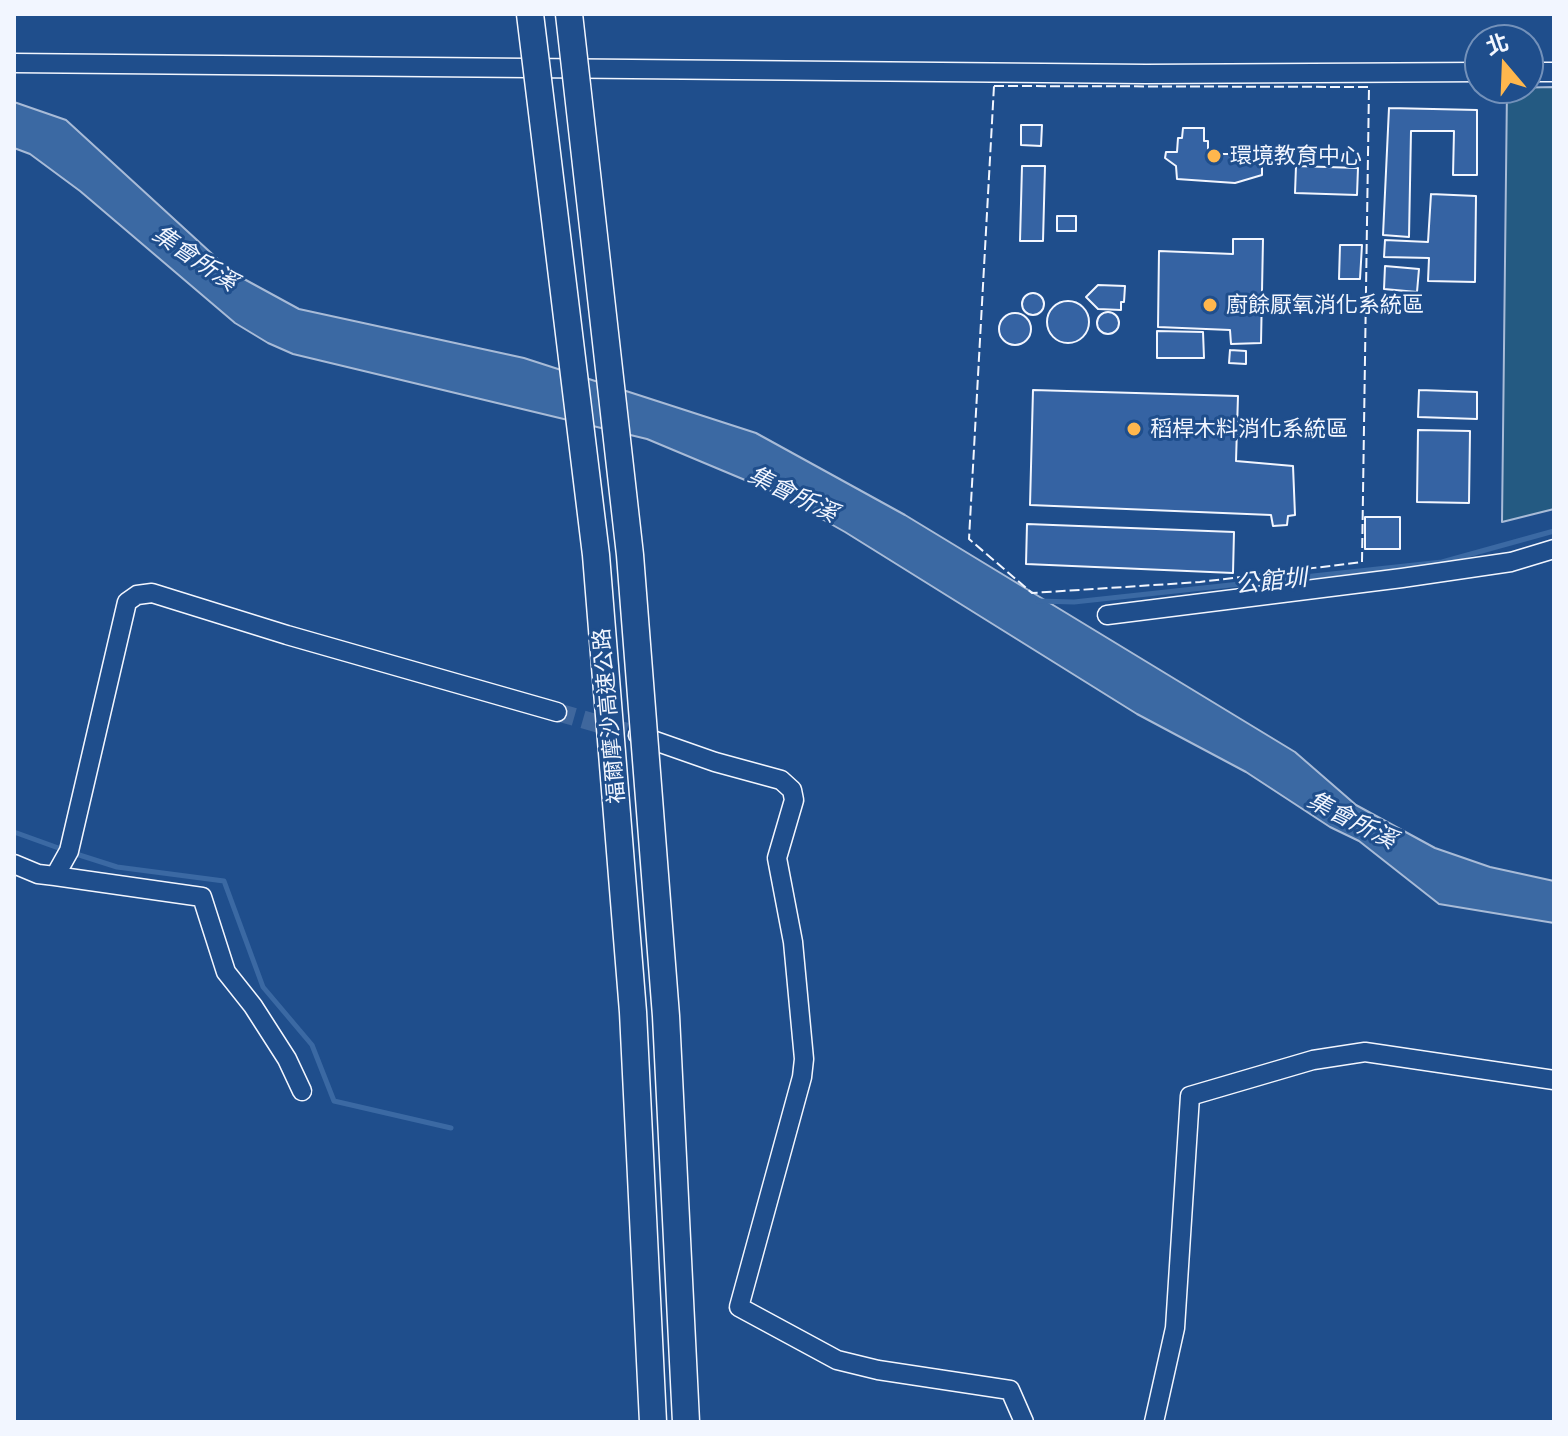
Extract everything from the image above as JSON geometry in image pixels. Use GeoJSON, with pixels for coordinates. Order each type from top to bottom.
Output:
{"type":"FeatureCollection","features":[{"type":"Feature","properties":{"kind":"highway","name":"福爾摩沙高速公路"},"geometry":{"type":"LineString","coordinates":[[530,14],[597,571],[633,1012],[653,1422]]}},
{"type":"Feature","properties":{"kind":"highway","name":"福爾摩沙高速公路"},"geometry":{"type":"LineString","coordinates":[[569,14],[630,555],[666,1016],[686,1422]]}},
{"type":"Feature","properties":{"kind":"street"},"geometry":{"type":"LineString","coordinates":[[14,63],[1146,74],[1464,72]]}},
{"type":"Feature","properties":{"kind":"street"},"geometry":{"type":"LineString","coordinates":[[1107,615],[1511,562],[1554,549]]}},
{"type":"Feature","properties":{"kind":"street"},"geometry":{"type":"LineString","coordinates":[[55,876],[69,851],[127,602],[137,595],[152,593],[557,712]]}},
{"type":"Feature","properties":{"kind":"street"},"geometry":{"type":"LineString","coordinates":[[638,735],[715,762],[781,780],[792,790],[794,800],[777,858],[793,942],[804,1059],[802,1077],[739,1307],[837,1360],[878,1370],[1010,1390],[1024,1422]]}},
{"type":"Feature","properties":{"kind":"street"},"geometry":{"type":"LineString","coordinates":[[14,864],[38,874],[202,897],[226,972],[253,1006],[287,1059],[302,1091]]}},
{"type":"Feature","properties":{"kind":"street"},"geometry":{"type":"LineString","coordinates":[[1154,1422],[1175,1328],[1190,1096],[1313,1060],[1365,1052],[1554,1080]]}},
{"type":"Feature","properties":{"kind":"shaded area"},"geometry":{"type":"Polygon","coordinates":[[[1544,87],[1554,87],[1554,509],[1502,522],[1507,104],[1544,104],[1544,87]]]}},
{"type":"Feature","properties":{"kind":"water","name":"集會所溪"},"geometry":{"type":"Polygon","coordinates":[[[14,102],[66,120],[233,273],[299,309],[524,358],[756,433],[905,515],[1295,752],[1356,805],[1435,848],[1490,867],[1554,881],[1554,923],[1439,904],[1359,841],[1330,827],[1246,772],[1137,714],[845,532],[776,493],[647,439],[293,354],[268,343],[235,323],[80,191],[30,154],[14,148],[14,102]]]}},
{"type":"Feature","properties":{"kind":"building"},"geometry":{"type":"Polygon","coordinates":[[[1389,108],[1477,110],[1477,175],[1453,175],[1454,131],[1411,131],[1409,237],[1383,235],[1389,108]]]}},
{"type":"Feature","properties":{"kind":"building"},"geometry":{"type":"Polygon","coordinates":[[[1021,125],[1042,125],[1041,146],[1021,145],[1021,125]]]}},
{"type":"Feature","properties":{"kind":"building","name":"環境教育中心"},"geometry":{"type":"Polygon","coordinates":[[[1183,128],[1204,128],[1208,154],[1262,154],[1262,175],[1235,183],[1177,179],[1176,166],[1165,158],[1166,152],[1177,152],[1178,138],[1182,138],[1183,128]]]}},
{"type":"Feature","properties":{"kind":"building"},"geometry":{"type":"Polygon","coordinates":[[[1022,166],[1045,166],[1043,241],[1020,241],[1022,166]]]}},
{"type":"Feature","properties":{"kind":"building"},"geometry":{"type":"Polygon","coordinates":[[[1296,166],[1358,168],[1357,195],[1295,193],[1296,166]]]}},
{"type":"Feature","properties":{"kind":"building"},"geometry":{"type":"Polygon","coordinates":[[[1431,194],[1476,196],[1475,282],[1428,281],[1429,258],[1384,257],[1385,240],[1428,242],[1431,194]]]}},
{"type":"Feature","properties":{"kind":"building"},"geometry":{"type":"Polygon","coordinates":[[[1057,216],[1076,216],[1076,231],[1057,231],[1057,216]]]}},
{"type":"Feature","properties":{"kind":"building","name":"廚餘厭氧消化系統區"},"geometry":{"type":"Polygon","coordinates":[[[1233,239],[1263,239],[1261,343],[1231,344],[1230,330],[1158,327],[1159,251],[1233,254],[1233,239]]]}},
{"type":"Feature","properties":{"kind":"building"},"geometry":{"type":"Polygon","coordinates":[[[1340,245],[1362,245],[1360,279],[1339,279],[1340,245]]]}},
{"type":"Feature","properties":{"kind":"building"},"geometry":{"type":"Polygon","coordinates":[[[1385,266],[1419,269],[1417,292],[1384,289],[1385,266]]]}},
{"type":"Feature","properties":{"kind":"building"},"geometry":{"type":"Polygon","coordinates":[[[1098,285],[1125,286],[1121,310],[1098,309],[1086,297],[1098,285]]]}},
{"type":"Feature","properties":{"kind":"building"},"geometry":{"type":"Polygon","coordinates":[[[1033,293],[1041,296],[1044,304],[1041,312],[1033,315],[1025,312],[1022,304],[1025,296],[1033,293]]]}},
{"type":"Feature","properties":{"kind":"building"},"geometry":{"type":"Polygon","coordinates":[[[1068,301],[1083,307],[1089,322],[1083,337],[1068,343],[1053,337],[1047,322],[1053,307],[1068,301]]]}},
{"type":"Feature","properties":{"kind":"building"},"geometry":{"type":"Polygon","coordinates":[[[1108,312],[1119,323],[1108,334],[1097,323],[1108,312]]]}},
{"type":"Feature","properties":{"kind":"building"},"geometry":{"type":"Polygon","coordinates":[[[1015,313],[1027,317],[1031,329],[1027,341],[1015,345],[1003,341],[999,329],[1003,317],[1015,313]]]}},
{"type":"Feature","properties":{"kind":"building"},"geometry":{"type":"Polygon","coordinates":[[[1157,331],[1203,332],[1204,358],[1157,358],[1157,331]]]}},
{"type":"Feature","properties":{"kind":"building"},"geometry":{"type":"Polygon","coordinates":[[[1230,350],[1246,351],[1246,364],[1229,363],[1230,350]]]}},
{"type":"Feature","properties":{"kind":"building","name":"稻桿木料消化系統區"},"geometry":{"type":"Polygon","coordinates":[[[1033,390],[1238,396],[1236,461],[1293,466],[1295,515],[1288,516],[1287,525],[1273,526],[1271,515],[1030,505],[1033,390]]]}},
{"type":"Feature","properties":{"kind":"building"},"geometry":{"type":"Polygon","coordinates":[[[1419,390],[1477,392],[1477,419],[1418,417],[1419,390]]]}},
{"type":"Feature","properties":{"kind":"building"},"geometry":{"type":"Polygon","coordinates":[[[1418,430],[1470,431],[1469,503],[1417,502],[1418,430]]]}},
{"type":"Feature","properties":{"kind":"building"},"geometry":{"type":"Polygon","coordinates":[[[1365,517],[1400,517],[1400,549],[1365,549],[1365,517]]]}},
{"type":"Feature","properties":{"kind":"building"},"geometry":{"type":"Polygon","coordinates":[[[1027,524],[1234,532],[1233,573],[1026,564],[1027,524]]]}},
{"type":"Feature","properties":{"kind":"waterway","name":"公館圳"},"geometry":{"type":"LineString","coordinates":[[1038,601],[1074,602],[1442,562],[1554,531]]}},
{"type":"Feature","properties":{"kind":"waterway"},"geometry":{"type":"LineString","coordinates":[[14,832],[64,850]]}},
{"type":"Feature","properties":{"kind":"waterway"},"geometry":{"type":"LineString","coordinates":[[73,853],[117,867],[224,881],[263,987],[312,1045],[334,1101],[451,1128]]}},
{"type":"Feature","properties":{"kind":"tunnel"},"geometry":{"type":"LineString","coordinates":[[557,712],[638,735]]}},
{"type":"Feature","properties":{"kind":"fence"},"geometry":{"type":"LineString","coordinates":[[994,86],[1369,87],[1362,562],[1200,582],[1032,593],[969,539],[994,86]]}},
{"type":"Feature","properties":{"kind":"place","name":"環境教育中心"},"geometry":{"type":"Point","coordinates":[1214,156]}},
{"type":"Feature","properties":{"kind":"place","name":"廚餘厭氧消化系統區"},"geometry":{"type":"Point","coordinates":[1210,305]}},
{"type":"Feature","properties":{"kind":"place","name":"稻桿木料消化系統區"},"geometry":{"type":"Point","coordinates":[1134,429]}}]}
